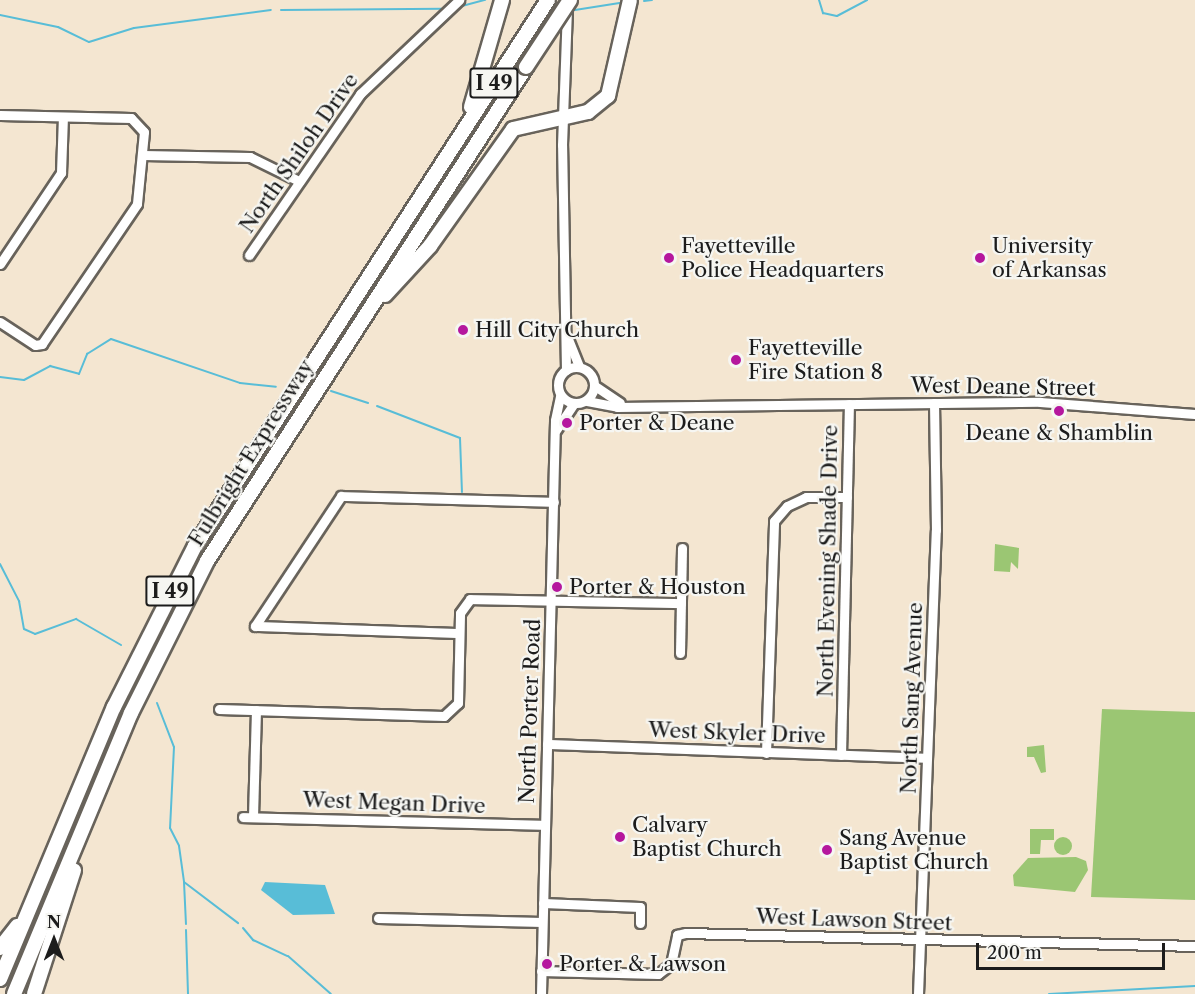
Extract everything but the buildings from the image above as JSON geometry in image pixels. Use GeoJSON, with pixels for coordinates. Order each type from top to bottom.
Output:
{"type":"FeatureCollection","features":[{"type":"Feature","properties":{"kind":"highway"},"geometry":{"type":"LineString","coordinates":[[460,135],[489,61],[502,0]]}},
{"type":"Feature","properties":{"kind":"highway","name":"Fulbright Expressway"},"geometry":{"type":"LineString","coordinates":[[0,979],[114,707],[184,566],[548,0]]}},
{"type":"Feature","properties":{"kind":"highway","name":"Fulbright Expressway"},"geometry":{"type":"LineString","coordinates":[[14,994],[109,765],[207,561],[569,0]]}},
{"type":"Feature","properties":{"kind":"highway"},"geometry":{"type":"LineString","coordinates":[[356,328],[430,246],[506,136],[526,122],[562,118],[594,109],[612,90],[630,0]]}},
{"type":"Feature","properties":{"kind":"highway"},"geometry":{"type":"LineString","coordinates":[[33,994],[109,765]]}},
{"type":"Feature","properties":{"kind":"highway"},"geometry":{"type":"LineString","coordinates":[[0,948],[28,913]]}},
{"type":"Feature","properties":{"kind":"street","name":"North Shiloh Drive"},"geometry":{"type":"LineString","coordinates":[[249,255],[360,94],[459,0]]}},
{"type":"Feature","properties":{"kind":"street"},"geometry":{"type":"LineString","coordinates":[[566,370],[563,329],[562,118],[569,0]]}},
{"type":"Feature","properties":{"kind":"street"},"geometry":{"type":"LineString","coordinates":[[0,115],[136,120],[144,132],[137,204],[39,346],[0,322]]}},
{"type":"Feature","properties":{"kind":"street"},"geometry":{"type":"LineString","coordinates":[[0,264],[61,173],[63,117]]}},
{"type":"Feature","properties":{"kind":"street"},"geometry":{"type":"LineString","coordinates":[[143,154],[250,157],[299,181]]}},
{"type":"Feature","properties":{"kind":"street"},"geometry":{"type":"LineString","coordinates":[[563,329],[579,366],[592,374],[595,386],[587,401],[574,403],[560,396],[559,380],[566,370],[579,366]]}},
{"type":"Feature","properties":{"kind":"street","name":"West Deane Street"},"geometry":{"type":"LineString","coordinates":[[595,386],[604,397],[630,407]]}},
{"type":"Feature","properties":{"kind":"street","name":"North Porter Road"},"geometry":{"type":"LineString","coordinates":[[541,994],[556,430],[560,396]]}},
{"type":"Feature","properties":{"kind":"street","name":"West Deane Street"},"geometry":{"type":"LineString","coordinates":[[587,401],[630,407],[1040,402],[1195,414]]}},
{"type":"Feature","properties":{"kind":"street"},"geometry":{"type":"LineString","coordinates":[[556,430],[574,403]]}},
{"type":"Feature","properties":{"kind":"street","name":"North Sang Avenue"},"geometry":{"type":"LineString","coordinates":[[918,994],[937,507],[933,403]]}},
{"type":"Feature","properties":{"kind":"street","name":"North Evening Shade Drive"},"geometry":{"type":"LineString","coordinates":[[841,755],[849,404]]}},
{"type":"Feature","properties":{"kind":"street"},"geometry":{"type":"LineString","coordinates":[[459,633],[255,626],[341,496],[555,502]]}},
{"type":"Feature","properties":{"kind":"street"},"geometry":{"type":"LineString","coordinates":[[766,753],[774,521],[787,506],[806,498],[847,498]]}},
{"type":"Feature","properties":{"kind":"street"},"geometry":{"type":"LineString","coordinates":[[680,653],[682,548]]}},
{"type":"Feature","properties":{"kind":"street"},"geometry":{"type":"LineString","coordinates":[[219,709],[453,712],[459,633],[465,602],[551,599],[681,603]]}},
{"type":"Feature","properties":{"kind":"street"},"geometry":{"type":"LineString","coordinates":[[253,817],[256,710]]}},
{"type":"Feature","properties":{"kind":"street","name":"West Skyler Drive"},"geometry":{"type":"LineString","coordinates":[[547,744],[927,758]]}},
{"type":"Feature","properties":{"kind":"street","name":"West Megan Drive"},"geometry":{"type":"LineString","coordinates":[[243,817],[545,825]]}},
{"type":"Feature","properties":{"kind":"street"},"geometry":{"type":"LineString","coordinates":[[640,897],[640,923]]}},
{"type":"Feature","properties":{"kind":"street"},"geometry":{"type":"LineString","coordinates":[[543,903],[640,907]]}},
{"type":"Feature","properties":{"kind":"street"},"geometry":{"type":"LineString","coordinates":[[378,918],[542,922]]}},
{"type":"Feature","properties":{"kind":"street","name":"West Lawson Street"},"geometry":{"type":"LineString","coordinates":[[541,971],[658,974],[671,964],[677,935],[686,933],[1195,946]]}},
{"type":"Feature","properties":{"kind":"green space"},"geometry":{"type":"Polygon","coordinates":[[[995,544],[1019,548],[1018,569],[1011,562],[1010,572],[994,571],[995,544]]]}},
{"type":"Feature","properties":{"kind":"green space"},"geometry":{"type":"Polygon","coordinates":[[[1102,709],[1195,712],[1195,900],[1091,897],[1102,709]]]}},
{"type":"Feature","properties":{"kind":"green space"},"geometry":{"type":"Polygon","coordinates":[[[1044,745],[1046,772],[1041,773],[1034,757],[1027,757],[1027,747],[1044,745]]]}},
{"type":"Feature","properties":{"kind":"green space"},"geometry":{"type":"Polygon","coordinates":[[[1030,829],[1054,829],[1054,840],[1041,840],[1040,854],[1030,854],[1030,829]]]}},
{"type":"Feature","properties":{"kind":"green space"},"geometry":{"type":"Polygon","coordinates":[[[1063,837],[1069,840],[1072,846],[1069,852],[1063,855],[1057,852],[1054,846],[1057,840],[1063,837]]]}},
{"type":"Feature","properties":{"kind":"green space"},"geometry":{"type":"Polygon","coordinates":[[[1076,857],[1086,861],[1088,870],[1075,892],[1014,886],[1013,875],[1028,858],[1076,857]]]}},
{"type":"Feature","properties":{"kind":"water"},"geometry":{"type":"Polygon","coordinates":[[[265,882],[325,885],[335,914],[293,915],[261,890],[265,882]]]}},
{"type":"Feature","properties":{"kind":"waterway"},"geometry":{"type":"LineString","coordinates":[[462,6],[485,0]]}},
{"type":"Feature","properties":{"kind":"waterway"},"geometry":{"type":"LineString","coordinates":[[644,1],[652,0]]}},
{"type":"Feature","properties":{"kind":"waterway"},"geometry":{"type":"LineString","coordinates":[[819,0],[823,13],[837,16],[867,0]]}},
{"type":"Feature","properties":{"kind":"waterway"},"geometry":{"type":"LineString","coordinates":[[575,10],[619,3]]}},
{"type":"Feature","properties":{"kind":"waterway"},"geometry":{"type":"LineString","coordinates":[[281,10],[443,9]]}},
{"type":"Feature","properties":{"kind":"waterway"},"geometry":{"type":"LineString","coordinates":[[0,15],[58,27],[89,42],[134,28],[271,10]]}},
{"type":"Feature","properties":{"kind":"waterway"},"geometry":{"type":"LineString","coordinates":[[0,377],[24,380],[50,366],[79,374],[87,354],[111,339],[240,383],[276,387]]}},
{"type":"Feature","properties":{"kind":"waterway"},"geometry":{"type":"LineString","coordinates":[[331,391],[368,403]]}},
{"type":"Feature","properties":{"kind":"waterway"},"geometry":{"type":"LineString","coordinates":[[377,406],[460,438],[462,492]]}},
{"type":"Feature","properties":{"kind":"waterway"},"geometry":{"type":"LineString","coordinates":[[0,564],[19,601],[24,629],[35,634],[76,619],[121,645]]}},
{"type":"Feature","properties":{"kind":"waterway"},"geometry":{"type":"LineString","coordinates":[[157,703],[174,747],[170,828],[179,846],[184,882],[238,923]]}},
{"type":"Feature","properties":{"kind":"waterway"},"geometry":{"type":"LineString","coordinates":[[184,882],[186,924]]}},
{"type":"Feature","properties":{"kind":"waterway"},"geometry":{"type":"LineString","coordinates":[[243,928],[253,940],[288,956],[331,994]]}},
{"type":"Feature","properties":{"kind":"waterway"},"geometry":{"type":"LineString","coordinates":[[186,930],[188,994]]}},
{"type":"Feature","properties":{"kind":"waterway"},"geometry":{"type":"LineString","coordinates":[[1049,994],[1195,986]]}},
{"type":"Feature","properties":{"kind":"place","name":"Fayetteville Police Headquarters"},"geometry":{"type":"Point","coordinates":[669,258]}},
{"type":"Feature","properties":{"kind":"place","name":"University of Arkansas"},"geometry":{"type":"Point","coordinates":[980,258]}},
{"type":"Feature","properties":{"kind":"place","name":"Hill City Church"},"geometry":{"type":"Point","coordinates":[463,330]}},
{"type":"Feature","properties":{"kind":"place","name":"Fayetteville Fire Station 8"},"geometry":{"type":"Point","coordinates":[736,360]}},
{"type":"Feature","properties":{"kind":"place","name":"Deane & Shamblin"},"geometry":{"type":"Point","coordinates":[1059,411]}},
{"type":"Feature","properties":{"kind":"place","name":"Porter & Deane"},"geometry":{"type":"Point","coordinates":[567,423]}},
{"type":"Feature","properties":{"kind":"place","name":"Porter & Houston"},"geometry":{"type":"Point","coordinates":[557,587]}},
{"type":"Feature","properties":{"kind":"place","name":"Calvary Baptist Church"},"geometry":{"type":"Point","coordinates":[620,837]}},
{"type":"Feature","properties":{"kind":"place","name":"Sang Avenue Baptist Church"},"geometry":{"type":"Point","coordinates":[827,850]}},
{"type":"Feature","properties":{"kind":"place","name":"Porter & Lawson"},"geometry":{"type":"Point","coordinates":[547,964]}}]}
